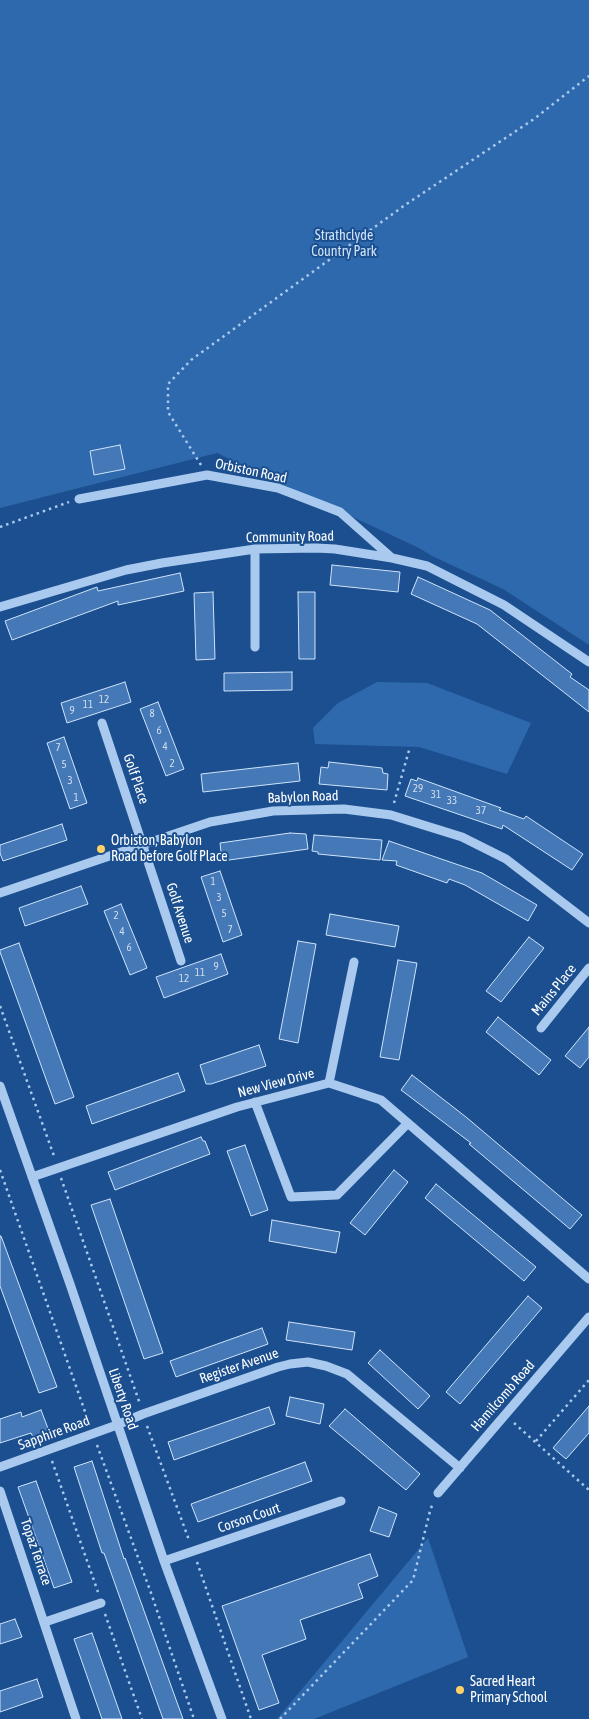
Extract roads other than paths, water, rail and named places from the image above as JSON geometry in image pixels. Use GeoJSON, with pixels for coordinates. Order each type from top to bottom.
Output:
{"type":"FeatureCollection","features":[{"type":"Feature","properties":{"kind":"street","name":"Orbiston Road"},"geometry":{"type":"LineString","coordinates":[[79,499],[207,475],[278,488],[340,512],[392,558]]}},
{"type":"Feature","properties":{"kind":"street","name":"Community Road"},"geometry":{"type":"LineString","coordinates":[[0,607],[126,570],[255,549],[316,548],[392,558],[427,566],[504,605],[589,662]]}},
{"type":"Feature","properties":{"kind":"street"},"geometry":{"type":"LineString","coordinates":[[255,549],[255,647]]}},
{"type":"Feature","properties":{"kind":"street","name":"Golf Place"},"geometry":{"type":"LineString","coordinates":[[102,723],[144,845]]}},
{"type":"Feature","properties":{"kind":"street","name":"Babylon Road"},"geometry":{"type":"LineString","coordinates":[[0,893],[210,822],[273,811],[344,809],[390,815],[462,837],[506,859],[589,923]]}},
{"type":"Feature","properties":{"kind":"street","name":"Golf Avenue"},"geometry":{"type":"LineString","coordinates":[[144,845],[181,961]]}},
{"type":"Feature","properties":{"kind":"street"},"geometry":{"type":"LineString","coordinates":[[329,1083],[354,962]]}},
{"type":"Feature","properties":{"kind":"street","name":"Mains Place"},"geometry":{"type":"LineString","coordinates":[[541,1028],[589,968]]}},
{"type":"Feature","properties":{"kind":"street","name":"New View Drive"},"geometry":{"type":"LineString","coordinates":[[32,1177],[254,1102],[329,1083],[382,1100],[589,1279]]}},
{"type":"Feature","properties":{"kind":"street","name":"Liberty Road"},"geometry":{"type":"LineString","coordinates":[[0,1086],[164,1561],[222,1719]]}},
{"type":"Feature","properties":{"kind":"street"},"geometry":{"type":"LineString","coordinates":[[254,1102],[290,1197],[337,1195],[408,1122]]}},
{"type":"Feature","properties":{"kind":"street","name":"Hamilcomb Road"},"geometry":{"type":"LineString","coordinates":[[438,1492],[589,1317]]}},
{"type":"Feature","properties":{"kind":"street","name":"Register Avenue"},"geometry":{"type":"LineString","coordinates":[[118,1425],[143,1414],[278,1367],[308,1362],[347,1374],[460,1468]]}},
{"type":"Feature","properties":{"kind":"street","name":"Sapphire Road"},"geometry":{"type":"LineString","coordinates":[[0,1467],[118,1425]]}},
{"type":"Feature","properties":{"kind":"street","name":"Topaz Terrace"},"geometry":{"type":"LineString","coordinates":[[0,1491],[76,1719]]}},
{"type":"Feature","properties":{"kind":"street","name":"Corson Court"},"geometry":{"type":"LineString","coordinates":[[164,1561],[341,1501]]}},
{"type":"Feature","properties":{"kind":"street"},"geometry":{"type":"LineString","coordinates":[[45,1622],[101,1603]]}},
{"type":"Feature","properties":{"kind":"place","name":"Orbiston, Babylon Road before Golf Place"},"geometry":{"type":"Point","coordinates":[101,849]}},
{"type":"Feature","properties":{"kind":"place","name":"Sacred Heart Primary School"},"geometry":{"type":"Point","coordinates":[460,1690]}},
{"type":"Feature","properties":{"kind":"park label","name":"Strathclyde Country Park"},"geometry":{"type":"Point","coordinates":[344,244]}}]}
